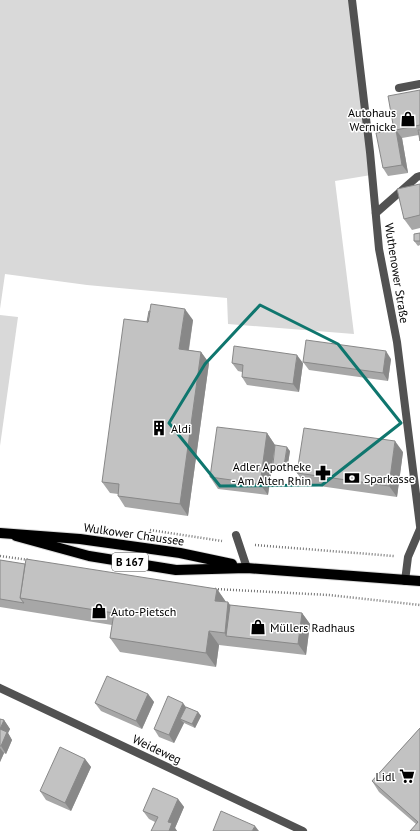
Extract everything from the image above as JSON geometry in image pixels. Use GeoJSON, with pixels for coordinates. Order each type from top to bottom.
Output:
{"type":"FeatureCollection","features":[{"type":"Feature","properties":{"kind":"main road","name":"Wulkower Chaussee"},"geometry":{"type":"LineString","coordinates":[[0,533],[89,556],[176,570],[247,568],[420,581]]}},
{"type":"Feature","properties":{"kind":"main road","name":"Wulkower Chaussee"},"geometry":{"type":"LineString","coordinates":[[16,536],[80,539],[180,553],[247,568]]}},
{"type":"Feature","properties":{"kind":"lane","name":"Wuthenower Straße"},"geometry":{"type":"LineString","coordinates":[[352,0],[379,249],[397,342],[420,527],[408,557],[405,581]]}},
{"type":"Feature","properties":{"kind":"lane"},"geometry":{"type":"LineString","coordinates":[[398,88],[420,84]]}},
{"type":"Feature","properties":{"kind":"lane"},"geometry":{"type":"LineString","coordinates":[[376,213],[420,176]]}},
{"type":"Feature","properties":{"kind":"lane"},"geometry":{"type":"LineString","coordinates":[[238,539],[247,568]]}},
{"type":"Feature","properties":{"kind":"lane","name":"Weideweg"},"geometry":{"type":"LineString","coordinates":[[0,688],[304,831]]}},
{"type":"Feature","properties":{"kind":"path"},"geometry":{"type":"LineString","coordinates":[[150,530],[408,557]]}},
{"type":"Feature","properties":{"kind":"path"},"geometry":{"type":"LineString","coordinates":[[209,588],[329,595],[420,605]]}},
{"type":"Feature","properties":{"kind":"highlighted area"},"geometry":{"type":"Polygon","coordinates":[[[260,305],[338,344],[401,423],[322,485],[220,486],[169,423],[205,364],[260,305]]]}},
{"type":"Feature","properties":{"kind":"shaded area"},"geometry":{"type":"Polygon","coordinates":[[[0,0],[350,0],[371,175],[335,181],[354,334],[228,324],[227,298],[87,285],[5,274],[0,309],[0,0]]]}},
{"type":"Feature","properties":{"kind":"shaded area"},"geometry":{"type":"Polygon","coordinates":[[[0,315],[18,317],[0,446],[0,315]]]}},
{"type":"Feature","properties":{"kind":"building"},"geometry":{"type":"Polygon","coordinates":[[[420,90],[420,125],[396,130],[402,165],[383,168],[376,133],[394,130],[388,96],[420,90]]]}},
{"type":"Feature","properties":{"kind":"building"},"geometry":{"type":"Polygon","coordinates":[[[418,130],[420,130],[420,141],[418,130]]]}},
{"type":"Feature","properties":{"kind":"building"},"geometry":{"type":"Polygon","coordinates":[[[420,184],[420,215],[404,219],[397,189],[420,184]]]}},
{"type":"Feature","properties":{"kind":"building"},"geometry":{"type":"Polygon","coordinates":[[[420,233],[420,241],[414,241],[414,234],[420,233]]]}},
{"type":"Feature","properties":{"kind":"building","name":"Aldi"},"geometry":{"type":"Polygon","coordinates":[[[151,304],[185,309],[179,349],[201,352],[180,504],[118,496],[119,484],[102,482],[124,319],[148,322],[151,304]]]}},
{"type":"Feature","properties":{"kind":"building"},"geometry":{"type":"Polygon","coordinates":[[[149,311],[150,311],[147,322],[149,311]]]}},
{"type":"Feature","properties":{"kind":"building"},"geometry":{"type":"Polygon","coordinates":[[[306,340],[386,351],[383,373],[303,362],[306,340]]]}},
{"type":"Feature","properties":{"kind":"building"},"geometry":{"type":"Polygon","coordinates":[[[234,346],[297,355],[293,384],[242,377],[243,365],[232,363],[234,346]]]}},
{"type":"Feature","properties":{"kind":"building"},"geometry":{"type":"Polygon","coordinates":[[[217,427],[267,433],[260,484],[210,477],[217,427]]]}},
{"type":"Feature","properties":{"kind":"building"},"geometry":{"type":"Polygon","coordinates":[[[304,428],[395,441],[389,486],[297,473],[304,428]]]}},
{"type":"Feature","properties":{"kind":"building"},"geometry":{"type":"Polygon","coordinates":[[[275,445],[287,447],[284,466],[273,464],[275,445]]]}},
{"type":"Feature","properties":{"kind":"building"},"geometry":{"type":"Polygon","coordinates":[[[26,559],[217,589],[215,601],[228,602],[225,633],[209,631],[206,653],[110,638],[114,613],[20,598],[26,559]]]}},
{"type":"Feature","properties":{"kind":"building"},"geometry":{"type":"Polygon","coordinates":[[[0,560],[25,564],[20,598],[24,603],[0,599],[0,560]]]}},
{"type":"Feature","properties":{"kind":"building"},"geometry":{"type":"Polygon","coordinates":[[[230,605],[302,613],[298,644],[226,636],[230,605]]]}},
{"type":"Feature","properties":{"kind":"building"},"geometry":{"type":"Polygon","coordinates":[[[107,676],[148,694],[136,721],[95,703],[107,676]]]}},
{"type":"Feature","properties":{"kind":"building"},"geometry":{"type":"Polygon","coordinates":[[[168,696],[183,703],[169,735],[154,729],[168,696]]]}},
{"type":"Feature","properties":{"kind":"building"},"geometry":{"type":"Polygon","coordinates":[[[186,707],[198,712],[192,724],[180,719],[186,707]]]}},
{"type":"Feature","properties":{"kind":"building"},"geometry":{"type":"Polygon","coordinates":[[[0,719],[4,720],[0,729],[0,719]]]}},
{"type":"Feature","properties":{"kind":"building","name":"Lidl"},"geometry":{"type":"Polygon","coordinates":[[[420,728],[420,831],[410,831],[418,822],[372,781],[420,728]]]}},
{"type":"Feature","properties":{"kind":"building"},"geometry":{"type":"Polygon","coordinates":[[[0,729],[7,732],[1,746],[0,746],[0,729]]]}},
{"type":"Feature","properties":{"kind":"building"},"geometry":{"type":"Polygon","coordinates":[[[60,747],[85,759],[65,803],[40,791],[60,747]]]}},
{"type":"Feature","properties":{"kind":"building"},"geometry":{"type":"Polygon","coordinates":[[[153,788],[178,799],[168,822],[172,823],[169,831],[151,831],[158,817],[143,811],[153,788]]]}},
{"type":"Feature","properties":{"kind":"building"},"geometry":{"type":"Polygon","coordinates":[[[221,811],[255,826],[252,831],[213,831],[221,811]]]}},
{"type":"Feature","properties":{"kind":"place","name":"Autohaus Wernicke"},"geometry":{"type":"Point","coordinates":[408,119]}},
{"type":"Feature","properties":{"kind":"place","name":"Aldi"},"geometry":{"type":"Point","coordinates":[159,428]}},
{"type":"Feature","properties":{"kind":"place","name":"Adler Apotheke - Am Alten Rhin"},"geometry":{"type":"Point","coordinates":[323,473]}},
{"type":"Feature","properties":{"kind":"place","name":"Sparkasse"},"geometry":{"type":"Point","coordinates":[352,478]}},
{"type":"Feature","properties":{"kind":"place","name":"Auto-Pietsch"},"geometry":{"type":"Point","coordinates":[99,611]}},
{"type":"Feature","properties":{"kind":"place","name":"Müllers Radhaus"},"geometry":{"type":"Point","coordinates":[258,627]}},
{"type":"Feature","properties":{"kind":"place","name":"Lidl"},"geometry":{"type":"Point","coordinates":[407,776]}}]}
